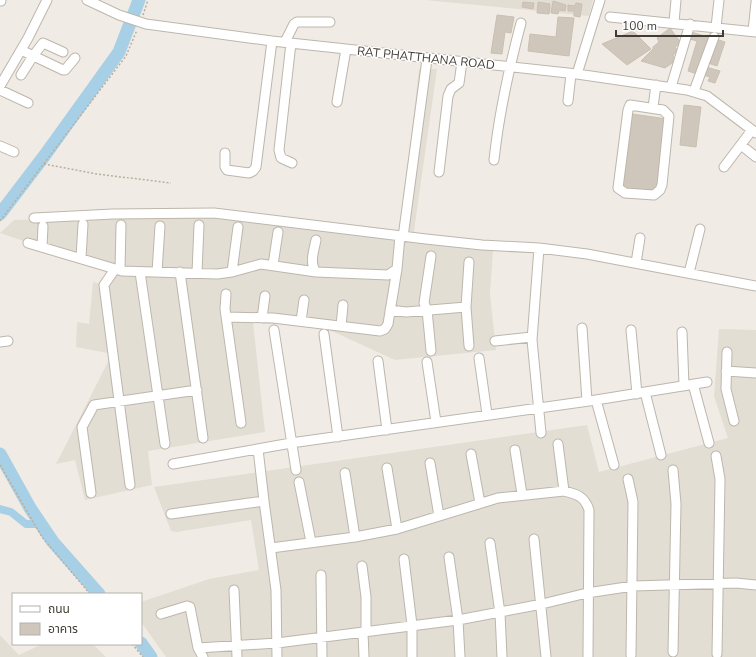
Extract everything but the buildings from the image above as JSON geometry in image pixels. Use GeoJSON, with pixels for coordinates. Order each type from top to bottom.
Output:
{"type":"FeatureCollection","features":[{"type":"Feature","properties":{"kind":"street"},"geometry":{"type":"LineString","coordinates":[[0,86],[47,0]]}},
{"type":"Feature","properties":{"kind":"street","name":"RAT PHATTHANA ROAD"},"geometry":{"type":"LineString","coordinates":[[87,0],[119,15],[143,22],[272,41],[574,74],[694,91],[716,101],[754,131]]}},
{"type":"Feature","properties":{"kind":"street"},"geometry":{"type":"LineString","coordinates":[[568,101],[574,74],[600,0]]}},
{"type":"Feature","properties":{"kind":"street"},"geometry":{"type":"LineString","coordinates":[[674,22],[676,0]]}},
{"type":"Feature","properties":{"kind":"street"},"geometry":{"type":"LineString","coordinates":[[716,27],[719,0]]}},
{"type":"Feature","properties":{"kind":"street"},"geometry":{"type":"LineString","coordinates":[[610,17],[674,22],[754,32],[756,2]]}},
{"type":"Feature","properties":{"kind":"street"},"geometry":{"type":"LineString","coordinates":[[292,163],[281,158],[279,150],[288,42],[294,24],[297,22],[330,22]]}},
{"type":"Feature","properties":{"kind":"street"},"geometry":{"type":"LineString","coordinates":[[494,160],[498,122],[509,67],[521,23]]}},
{"type":"Feature","properties":{"kind":"street"},"geometry":{"type":"LineString","coordinates":[[671,87],[690,24]]}},
{"type":"Feature","properties":{"kind":"street"},"geometry":{"type":"LineString","coordinates":[[694,91],[714,37]]}},
{"type":"Feature","properties":{"kind":"street"},"geometry":{"type":"LineString","coordinates":[[225,153],[225,166],[227,170],[249,173],[256,167],[272,41]]}},
{"type":"Feature","properties":{"kind":"street"},"geometry":{"type":"LineString","coordinates":[[21,76],[43,43],[62,52]]}},
{"type":"Feature","properties":{"kind":"street"},"geometry":{"type":"LineString","coordinates":[[337,102],[346,49]]}},
{"type":"Feature","properties":{"kind":"street"},"geometry":{"type":"LineString","coordinates":[[21,50],[62,70],[65,70],[74,58]]}},
{"type":"Feature","properties":{"kind":"street"},"geometry":{"type":"LineString","coordinates":[[226,317],[301,321],[380,331],[385,329],[388,324],[397,269],[427,58]]}},
{"type":"Feature","properties":{"kind":"street"},"geometry":{"type":"LineString","coordinates":[[439,172],[448,96],[451,89],[459,83],[462,62]]}},
{"type":"Feature","properties":{"kind":"street"},"geometry":{"type":"LineString","coordinates":[[653,107],[656,85]]}},
{"type":"Feature","properties":{"kind":"street"},"geometry":{"type":"LineString","coordinates":[[0,90],[28,103]]}},
{"type":"Feature","properties":{"kind":"street"},"geometry":{"type":"LineString","coordinates":[[632,105],[653,107],[667,112],[670,121],[660,190],[654,195],[621,192],[618,188],[628,107],[632,105]]}},
{"type":"Feature","properties":{"kind":"street"},"geometry":{"type":"LineString","coordinates":[[724,167],[754,131]]}},
{"type":"Feature","properties":{"kind":"street"},"geometry":{"type":"LineString","coordinates":[[741,145],[756,157]]}},
{"type":"Feature","properties":{"kind":"street"},"geometry":{"type":"LineString","coordinates":[[0,146],[14,152]]}},
{"type":"Feature","properties":{"kind":"street"},"geometry":{"type":"LineString","coordinates":[[34,218],[113,214],[214,214],[482,245],[539,248],[587,254],[756,286]]}},
{"type":"Feature","properties":{"kind":"street"},"geometry":{"type":"LineString","coordinates":[[81,258],[83,224]]}},
{"type":"Feature","properties":{"kind":"street"},"geometry":{"type":"LineString","coordinates":[[121,225],[117,269],[104,285],[130,485]]}},
{"type":"Feature","properties":{"kind":"street"},"geometry":{"type":"LineString","coordinates":[[197,273],[199,225]]}},
{"type":"Feature","properties":{"kind":"street"},"geometry":{"type":"LineString","coordinates":[[42,247],[43,226]]}},
{"type":"Feature","properties":{"kind":"street"},"geometry":{"type":"LineString","coordinates":[[157,272],[160,226]]}},
{"type":"Feature","properties":{"kind":"street"},"geometry":{"type":"LineString","coordinates":[[232,272],[238,227]]}},
{"type":"Feature","properties":{"kind":"street"},"geometry":{"type":"LineString","coordinates":[[689,273],[700,229]]}},
{"type":"Feature","properties":{"kind":"street"},"geometry":{"type":"LineString","coordinates":[[273,265],[278,232]]}},
{"type":"Feature","properties":{"kind":"street"},"geometry":{"type":"LineString","coordinates":[[636,263],[640,238]]}},
{"type":"Feature","properties":{"kind":"street"},"geometry":{"type":"LineString","coordinates":[[316,240],[312,263],[316,272]]}},
{"type":"Feature","properties":{"kind":"street"},"geometry":{"type":"LineString","coordinates":[[28,243],[117,269],[140,272],[217,274],[232,272],[261,264],[316,272],[388,275],[397,269]]}},
{"type":"Feature","properties":{"kind":"street"},"geometry":{"type":"LineString","coordinates":[[539,248],[532,338],[540,433]]}},
{"type":"Feature","properties":{"kind":"street"},"geometry":{"type":"LineString","coordinates":[[431,256],[424,303],[427,310],[431,351]]}},
{"type":"Feature","properties":{"kind":"street"},"geometry":{"type":"LineString","coordinates":[[469,262],[466,307],[469,346]]}},
{"type":"Feature","properties":{"kind":"street"},"geometry":{"type":"LineString","coordinates":[[140,272],[165,444]]}},
{"type":"Feature","properties":{"kind":"street"},"geometry":{"type":"LineString","coordinates":[[180,272],[203,438]]}},
{"type":"Feature","properties":{"kind":"street"},"geometry":{"type":"LineString","coordinates":[[226,294],[225,309],[241,423]]}},
{"type":"Feature","properties":{"kind":"street"},"geometry":{"type":"LineString","coordinates":[[262,318],[265,296]]}},
{"type":"Feature","properties":{"kind":"street"},"geometry":{"type":"LineString","coordinates":[[301,321],[304,300]]}},
{"type":"Feature","properties":{"kind":"street"},"geometry":{"type":"LineString","coordinates":[[341,326],[343,305]]}},
{"type":"Feature","properties":{"kind":"street"},"geometry":{"type":"LineString","coordinates":[[390,310],[406,312],[466,307]]}},
{"type":"Feature","properties":{"kind":"street"},"geometry":{"type":"LineString","coordinates":[[582,328],[592,401],[614,465]]}},
{"type":"Feature","properties":{"kind":"street"},"geometry":{"type":"LineString","coordinates":[[274,330],[296,470]]}},
{"type":"Feature","properties":{"kind":"street"},"geometry":{"type":"LineString","coordinates":[[631,330],[641,393],[662,455]]}},
{"type":"Feature","properties":{"kind":"street"},"geometry":{"type":"LineString","coordinates":[[682,332],[689,385],[709,443]]}},
{"type":"Feature","properties":{"kind":"street"},"geometry":{"type":"LineString","coordinates":[[324,334],[338,437]]}},
{"type":"Feature","properties":{"kind":"street"},"geometry":{"type":"LineString","coordinates":[[495,341],[532,338]]}},
{"type":"Feature","properties":{"kind":"street"},"geometry":{"type":"LineString","coordinates":[[727,352],[726,371],[728,402],[734,421]]}},
{"type":"Feature","properties":{"kind":"street"},"geometry":{"type":"LineString","coordinates":[[479,358],[487,414]]}},
{"type":"Feature","properties":{"kind":"street"},"geometry":{"type":"LineString","coordinates":[[378,362],[387,430]]}},
{"type":"Feature","properties":{"kind":"street"},"geometry":{"type":"LineString","coordinates":[[427,362],[436,422]]}},
{"type":"Feature","properties":{"kind":"street"},"geometry":{"type":"LineString","coordinates":[[726,371],[756,373]]}},
{"type":"Feature","properties":{"kind":"street"},"geometry":{"type":"LineString","coordinates":[[173,464],[291,443],[487,414],[592,401],[707,382]]}},
{"type":"Feature","properties":{"kind":"street"},"geometry":{"type":"LineString","coordinates":[[92,493],[82,428],[94,405],[196,390]]}},
{"type":"Feature","properties":{"kind":"street"},"geometry":{"type":"LineString","coordinates":[[558,444],[564,491]]}},
{"type":"Feature","properties":{"kind":"street"},"geometry":{"type":"LineString","coordinates":[[258,449],[277,608],[278,657]]}},
{"type":"Feature","properties":{"kind":"street"},"geometry":{"type":"LineString","coordinates":[[515,450],[522,494]]}},
{"type":"Feature","properties":{"kind":"street"},"geometry":{"type":"LineString","coordinates":[[471,454],[480,503]]}},
{"type":"Feature","properties":{"kind":"street"},"geometry":{"type":"LineString","coordinates":[[716,456],[720,479],[718,654]]}},
{"type":"Feature","properties":{"kind":"street"},"geometry":{"type":"LineString","coordinates":[[430,463],[439,516]]}},
{"type":"Feature","properties":{"kind":"street"},"geometry":{"type":"LineString","coordinates":[[387,468],[397,529]]}},
{"type":"Feature","properties":{"kind":"street"},"geometry":{"type":"LineString","coordinates":[[673,470],[676,504],[673,652]]}},
{"type":"Feature","properties":{"kind":"street"},"geometry":{"type":"LineString","coordinates":[[345,473],[355,537]]}},
{"type":"Feature","properties":{"kind":"street"},"geometry":{"type":"LineString","coordinates":[[628,479],[633,502],[631,655]]}},
{"type":"Feature","properties":{"kind":"street"},"geometry":{"type":"LineString","coordinates":[[299,482],[311,542]]}},
{"type":"Feature","properties":{"kind":"street"},"geometry":{"type":"LineString","coordinates":[[270,548],[355,537],[397,529],[480,503],[522,494],[564,491],[585,499],[590,510],[587,593],[588,657]]}},
{"type":"Feature","properties":{"kind":"street"},"geometry":{"type":"LineString","coordinates":[[171,514],[264,501]]}},
{"type":"Feature","properties":{"kind":"street"},"geometry":{"type":"LineString","coordinates":[[534,540],[542,604],[546,657]]}},
{"type":"Feature","properties":{"kind":"street"},"geometry":{"type":"LineString","coordinates":[[490,543],[500,612],[502,657]]}},
{"type":"Feature","properties":{"kind":"street"},"geometry":{"type":"LineString","coordinates":[[449,557],[458,620],[460,657]]}},
{"type":"Feature","properties":{"kind":"street"},"geometry":{"type":"LineString","coordinates":[[404,559],[412,625],[412,657]]}},
{"type":"Feature","properties":{"kind":"street"},"geometry":{"type":"LineString","coordinates":[[362,566],[366,597],[364,657]]}},
{"type":"Feature","properties":{"kind":"street"},"geometry":{"type":"LineString","coordinates":[[321,575],[322,657]]}},
{"type":"Feature","properties":{"kind":"street"},"geometry":{"type":"LineString","coordinates":[[198,648],[277,644],[458,620],[542,604],[587,593],[633,586],[675,584],[756,585]]}},
{"type":"Feature","properties":{"kind":"street"},"geometry":{"type":"LineString","coordinates":[[234,590],[237,657]]}},
{"type":"Feature","properties":{"kind":"street"},"geometry":{"type":"LineString","coordinates":[[161,614],[187,606],[190,607],[198,648],[203,657]]}},
{"type":"Feature","properties":{"kind":"path"},"geometry":{"type":"LineString","coordinates":[[0,221],[126,56],[143,22],[148,0]]}},
{"type":"Feature","properties":{"kind":"path"},"geometry":{"type":"LineString","coordinates":[[44,164],[97,174],[171,183]]}},
{"type":"Feature","properties":{"kind":"path"},"geometry":{"type":"LineString","coordinates":[[0,465],[42,537],[89,593]]}},
{"type":"Feature","properties":{"kind":"path"},"geometry":{"type":"LineString","coordinates":[[133,645],[143,657]]}},
{"type":"Feature","properties":{"kind":"shaded area"},"geometry":{"type":"Polygon","coordinates":[[[425,0],[593,0],[589,16],[425,0]]]}},
{"type":"Feature","properties":{"kind":"shaded area"},"geometry":{"type":"Polygon","coordinates":[[[419,69],[437,69],[413,238],[493,250],[490,294],[496,350],[395,360],[325,328],[253,322],[265,432],[148,451],[152,485],[85,500],[75,460],[56,464],[112,354],[76,347],[77,322],[89,324],[93,282],[100,284],[108,270],[0,233],[14,220],[125,217],[220,218],[400,236],[419,69]]]}},
{"type":"Feature","properties":{"kind":"shaded area"},"geometry":{"type":"Polygon","coordinates":[[[719,329],[756,330],[756,657],[166,657],[142,623],[142,602],[209,579],[259,570],[251,520],[177,532],[171,531],[154,487],[587,425],[599,472],[728,438],[714,396],[719,329]]]}},
{"type":"Feature","properties":{"kind":"shaded area"},"geometry":{"type":"Polygon","coordinates":[[[0,635],[19,655],[40,645],[94,645],[106,657],[0,657],[0,635]]]}},
{"type":"Feature","properties":{"kind":"waterway"},"geometry":{"type":"LineString","coordinates":[[0,214],[45,155],[119,52],[139,0]]}},
{"type":"Feature","properties":{"kind":"waterway"},"geometry":{"type":"LineString","coordinates":[[0,454],[30,508],[53,542],[98,593]]}},
{"type":"Feature","properties":{"kind":"waterway"},"geometry":{"type":"LineString","coordinates":[[0,509],[11,512],[26,524],[41,524]]}},
{"type":"Feature","properties":{"kind":"waterway"},"geometry":{"type":"LineString","coordinates":[[142,644],[151,657]]}}]}
